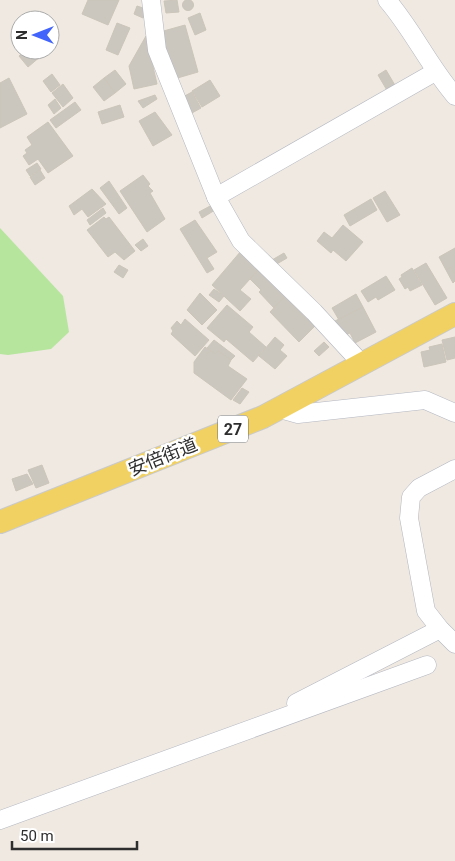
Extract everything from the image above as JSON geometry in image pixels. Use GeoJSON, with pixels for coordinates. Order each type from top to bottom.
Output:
{"type":"FeatureCollection","features":[{"type":"Feature","properties":{"kind":"main road","name":"安倍街道"},"geometry":{"type":"LineString","coordinates":[[0,522],[280,409],[455,314]]}},
{"type":"Feature","properties":{"kind":"street"},"geometry":{"type":"LineString","coordinates":[[151,0],[157,50],[216,197],[241,241],[314,312],[363,365]]}},
{"type":"Feature","properties":{"kind":"street"},"geometry":{"type":"LineString","coordinates":[[387,0],[403,19],[435,72],[455,96]]}},
{"type":"Feature","properties":{"kind":"street"},"geometry":{"type":"LineString","coordinates":[[216,197],[435,72]]}},
{"type":"Feature","properties":{"kind":"street"},"geometry":{"type":"LineString","coordinates":[[280,409],[298,414],[425,400],[455,413]]}},
{"type":"Feature","properties":{"kind":"street"},"geometry":{"type":"LineString","coordinates":[[455,469],[419,488],[411,497],[410,518],[426,611],[455,644]]}},
{"type":"Feature","properties":{"kind":"street"},"geometry":{"type":"LineString","coordinates":[[290,715],[297,702],[440,629]]}},
{"type":"Feature","properties":{"kind":"street"},"geometry":{"type":"LineString","coordinates":[[0,820],[427,665]]}},
{"type":"Feature","properties":{"kind":"green space"},"geometry":{"type":"Polygon","coordinates":[[[0,228],[63,296],[69,332],[51,349],[8,355],[0,354],[0,228]]]}},
{"type":"Feature","properties":{"kind":"building"},"geometry":{"type":"Polygon","coordinates":[[[188,-1],[194,5],[188,11],[182,5],[188,-1]]]}},
{"type":"Feature","properties":{"kind":"building"},"geometry":{"type":"Polygon","coordinates":[[[88,0],[119,0],[108,25],[82,14],[88,0]]]}},
{"type":"Feature","properties":{"kind":"building"},"geometry":{"type":"Polygon","coordinates":[[[177,0],[179,12],[166,13],[164,1],[177,0]]]}},
{"type":"Feature","properties":{"kind":"building"},"geometry":{"type":"Polygon","coordinates":[[[137,6],[146,9],[143,18],[134,14],[137,6]]]}},
{"type":"Feature","properties":{"kind":"building"},"geometry":{"type":"Polygon","coordinates":[[[200,13],[206,30],[195,35],[188,18],[200,13]]]}},
{"type":"Feature","properties":{"kind":"building"},"geometry":{"type":"Polygon","coordinates":[[[117,23],[130,28],[118,55],[106,50],[117,23]]]}},
{"type":"Feature","properties":{"kind":"building"},"geometry":{"type":"Polygon","coordinates":[[[185,25],[198,72],[174,79],[160,32],[185,25]]]}},
{"type":"Feature","properties":{"kind":"building"},"geometry":{"type":"Polygon","coordinates":[[[146,36],[157,84],[134,89],[129,66],[146,36]]]}},
{"type":"Feature","properties":{"kind":"building"},"geometry":{"type":"Polygon","coordinates":[[[22,60],[36,60],[28,67],[22,60]]]}},
{"type":"Feature","properties":{"kind":"building"},"geometry":{"type":"Polygon","coordinates":[[[115,70],[126,84],[115,93],[104,78],[115,70]]]}},
{"type":"Feature","properties":{"kind":"building"},"geometry":{"type":"Polygon","coordinates":[[[386,70],[396,87],[388,92],[378,75],[386,70]]]}},
{"type":"Feature","properties":{"kind":"building"},"geometry":{"type":"Polygon","coordinates":[[[52,74],[60,85],[51,92],[43,81],[52,74]]]}},
{"type":"Feature","properties":{"kind":"building"},"geometry":{"type":"Polygon","coordinates":[[[9,78],[27,114],[0,128],[0,83],[9,78]]]}},
{"type":"Feature","properties":{"kind":"building"},"geometry":{"type":"Polygon","coordinates":[[[104,78],[115,93],[104,101],[93,87],[104,78]]]}},
{"type":"Feature","properties":{"kind":"building"},"geometry":{"type":"Polygon","coordinates":[[[210,80],[220,96],[202,107],[192,91],[210,80]]]}},
{"type":"Feature","properties":{"kind":"building"},"geometry":{"type":"Polygon","coordinates":[[[63,84],[73,98],[63,107],[52,93],[63,84]]]}},
{"type":"Feature","properties":{"kind":"building"},"geometry":{"type":"Polygon","coordinates":[[[192,92],[201,108],[190,114],[181,98],[192,92]]]}},
{"type":"Feature","properties":{"kind":"building"},"geometry":{"type":"Polygon","coordinates":[[[155,95],[157,99],[143,108],[138,101],[155,95]]]}},
{"type":"Feature","properties":{"kind":"building"},"geometry":{"type":"Polygon","coordinates":[[[55,99],[61,108],[54,114],[48,105],[55,99]]]}},
{"type":"Feature","properties":{"kind":"building"},"geometry":{"type":"Polygon","coordinates":[[[75,102],[81,110],[56,128],[50,120],[75,102]]]}},
{"type":"Feature","properties":{"kind":"building"},"geometry":{"type":"Polygon","coordinates":[[[120,105],[124,117],[102,124],[98,112],[120,105]]]}},
{"type":"Feature","properties":{"kind":"building"},"geometry":{"type":"Polygon","coordinates":[[[155,112],[172,135],[153,146],[139,121],[155,112]]]}},
{"type":"Feature","properties":{"kind":"building"},"geometry":{"type":"Polygon","coordinates":[[[48,122],[73,156],[48,173],[38,159],[29,165],[23,156],[27,153],[25,150],[32,145],[27,137],[48,122]]]}},
{"type":"Feature","properties":{"kind":"building"},"geometry":{"type":"Polygon","coordinates":[[[37,163],[41,169],[30,176],[26,170],[37,163]]]}},
{"type":"Feature","properties":{"kind":"building"},"geometry":{"type":"Polygon","coordinates":[[[40,170],[45,178],[35,185],[30,177],[40,170]]]}},
{"type":"Feature","properties":{"kind":"building"},"geometry":{"type":"Polygon","coordinates":[[[143,175],[150,184],[148,186],[153,191],[150,193],[165,219],[147,232],[120,191],[143,175]]]}},
{"type":"Feature","properties":{"kind":"building"},"geometry":{"type":"Polygon","coordinates":[[[109,181],[127,208],[119,214],[100,188],[109,181]]]}},
{"type":"Feature","properties":{"kind":"building"},"geometry":{"type":"Polygon","coordinates":[[[92,189],[106,204],[88,217],[82,209],[74,215],[69,206],[92,189]]]}},
{"type":"Feature","properties":{"kind":"building"},"geometry":{"type":"Polygon","coordinates":[[[385,191],[400,215],[387,222],[373,198],[385,191]]]}},
{"type":"Feature","properties":{"kind":"building"},"geometry":{"type":"Polygon","coordinates":[[[371,199],[377,210],[350,226],[344,215],[371,199]]]}},
{"type":"Feature","properties":{"kind":"building"},"geometry":{"type":"Polygon","coordinates":[[[212,205],[215,210],[202,218],[199,212],[212,205]]]}},
{"type":"Feature","properties":{"kind":"building"},"geometry":{"type":"Polygon","coordinates":[[[103,208],[106,213],[90,225],[87,220],[103,208]]]}},
{"type":"Feature","properties":{"kind":"building"},"geometry":{"type":"Polygon","coordinates":[[[104,217],[106,219],[109,217],[135,251],[124,260],[115,252],[108,257],[87,230],[104,217]]]}},
{"type":"Feature","properties":{"kind":"building"},"geometry":{"type":"Polygon","coordinates":[[[195,220],[217,252],[207,258],[214,269],[207,273],[180,229],[195,220]]]}},
{"type":"Feature","properties":{"kind":"building"},"geometry":{"type":"Polygon","coordinates":[[[343,225],[363,242],[346,261],[333,250],[331,253],[317,241],[324,232],[332,238],[343,225]]]}},
{"type":"Feature","properties":{"kind":"building"},"geometry":{"type":"Polygon","coordinates":[[[143,239],[148,246],[141,251],[135,245],[143,239]]]}},
{"type":"Feature","properties":{"kind":"building"},"geometry":{"type":"Polygon","coordinates":[[[455,248],[455,275],[451,267],[446,270],[439,257],[455,248]]]}},
{"type":"Feature","properties":{"kind":"building"},"geometry":{"type":"Polygon","coordinates":[[[241,251],[260,268],[240,290],[251,299],[240,311],[212,285],[241,251]]]}},
{"type":"Feature","properties":{"kind":"building"},"geometry":{"type":"Polygon","coordinates":[[[284,253],[287,258],[275,265],[272,260],[284,253]]]}},
{"type":"Feature","properties":{"kind":"building"},"geometry":{"type":"Polygon","coordinates":[[[426,263],[447,298],[435,305],[414,270],[426,263]]]}},
{"type":"Feature","properties":{"kind":"building"},"geometry":{"type":"Polygon","coordinates":[[[119,265],[128,270],[123,278],[114,272],[119,265]]]}},
{"type":"Feature","properties":{"kind":"building"},"geometry":{"type":"Polygon","coordinates":[[[451,267],[455,275],[453,283],[446,270],[451,267]]]}},
{"type":"Feature","properties":{"kind":"building"},"geometry":{"type":"Polygon","coordinates":[[[260,268],[286,295],[274,308],[250,279],[260,268]]]}},
{"type":"Feature","properties":{"kind":"building"},"geometry":{"type":"Polygon","coordinates":[[[412,268],[422,285],[410,291],[408,287],[405,289],[399,279],[402,277],[401,275],[412,268]]]}},
{"type":"Feature","properties":{"kind":"building"},"geometry":{"type":"Polygon","coordinates":[[[386,276],[395,290],[378,300],[376,297],[368,302],[361,291],[386,276]]]}},
{"type":"Feature","properties":{"kind":"building"},"geometry":{"type":"Polygon","coordinates":[[[214,289],[224,296],[219,302],[209,295],[214,289]]]}},
{"type":"Feature","properties":{"kind":"building"},"geometry":{"type":"Polygon","coordinates":[[[200,293],[217,310],[202,325],[187,310],[200,293]]]}},
{"type":"Feature","properties":{"kind":"building"},"geometry":{"type":"Polygon","coordinates":[[[356,294],[363,307],[339,320],[332,308],[356,294]]]}},
{"type":"Feature","properties":{"kind":"building"},"geometry":{"type":"Polygon","coordinates":[[[286,295],[316,325],[299,342],[270,312],[286,295]]]}},
{"type":"Feature","properties":{"kind":"building"},"geometry":{"type":"Polygon","coordinates":[[[227,305],[253,327],[249,332],[266,347],[253,362],[226,339],[224,342],[207,328],[227,305]]]}},
{"type":"Feature","properties":{"kind":"building"},"geometry":{"type":"Polygon","coordinates":[[[363,307],[376,332],[355,343],[350,333],[343,336],[333,322],[363,307]]]}},
{"type":"Feature","properties":{"kind":"building"},"geometry":{"type":"Polygon","coordinates":[[[185,319],[209,340],[195,356],[171,334],[173,331],[171,328],[177,321],[181,325],[185,319]]]}},
{"type":"Feature","properties":{"kind":"building"},"geometry":{"type":"Polygon","coordinates":[[[275,337],[284,345],[280,350],[287,356],[275,369],[259,356],[275,337]]]}},
{"type":"Feature","properties":{"kind":"building"},"geometry":{"type":"Polygon","coordinates":[[[455,337],[455,358],[447,360],[442,340],[455,337]]]}},
{"type":"Feature","properties":{"kind":"building"},"geometry":{"type":"Polygon","coordinates":[[[214,340],[235,356],[231,360],[218,351],[215,354],[207,348],[214,340]]]}},
{"type":"Feature","properties":{"kind":"building"},"geometry":{"type":"Polygon","coordinates":[[[324,342],[329,347],[319,356],[314,351],[324,342]]]}},
{"type":"Feature","properties":{"kind":"building"},"geometry":{"type":"Polygon","coordinates":[[[442,344],[446,362],[424,367],[421,352],[430,350],[429,347],[442,344]]]}},
{"type":"Feature","properties":{"kind":"building"},"geometry":{"type":"Polygon","coordinates":[[[205,347],[215,354],[218,351],[231,360],[228,366],[247,379],[231,400],[194,373],[194,362],[205,347]]]}},
{"type":"Feature","properties":{"kind":"building"},"geometry":{"type":"Polygon","coordinates":[[[242,388],[249,392],[240,404],[233,400],[242,388]]]}},
{"type":"Feature","properties":{"kind":"building"},"geometry":{"type":"Polygon","coordinates":[[[42,465],[49,483],[36,488],[28,470],[42,465]]]}},
{"type":"Feature","properties":{"kind":"building"},"geometry":{"type":"Polygon","coordinates":[[[27,474],[33,484],[16,491],[12,479],[27,474]]]}}]}
